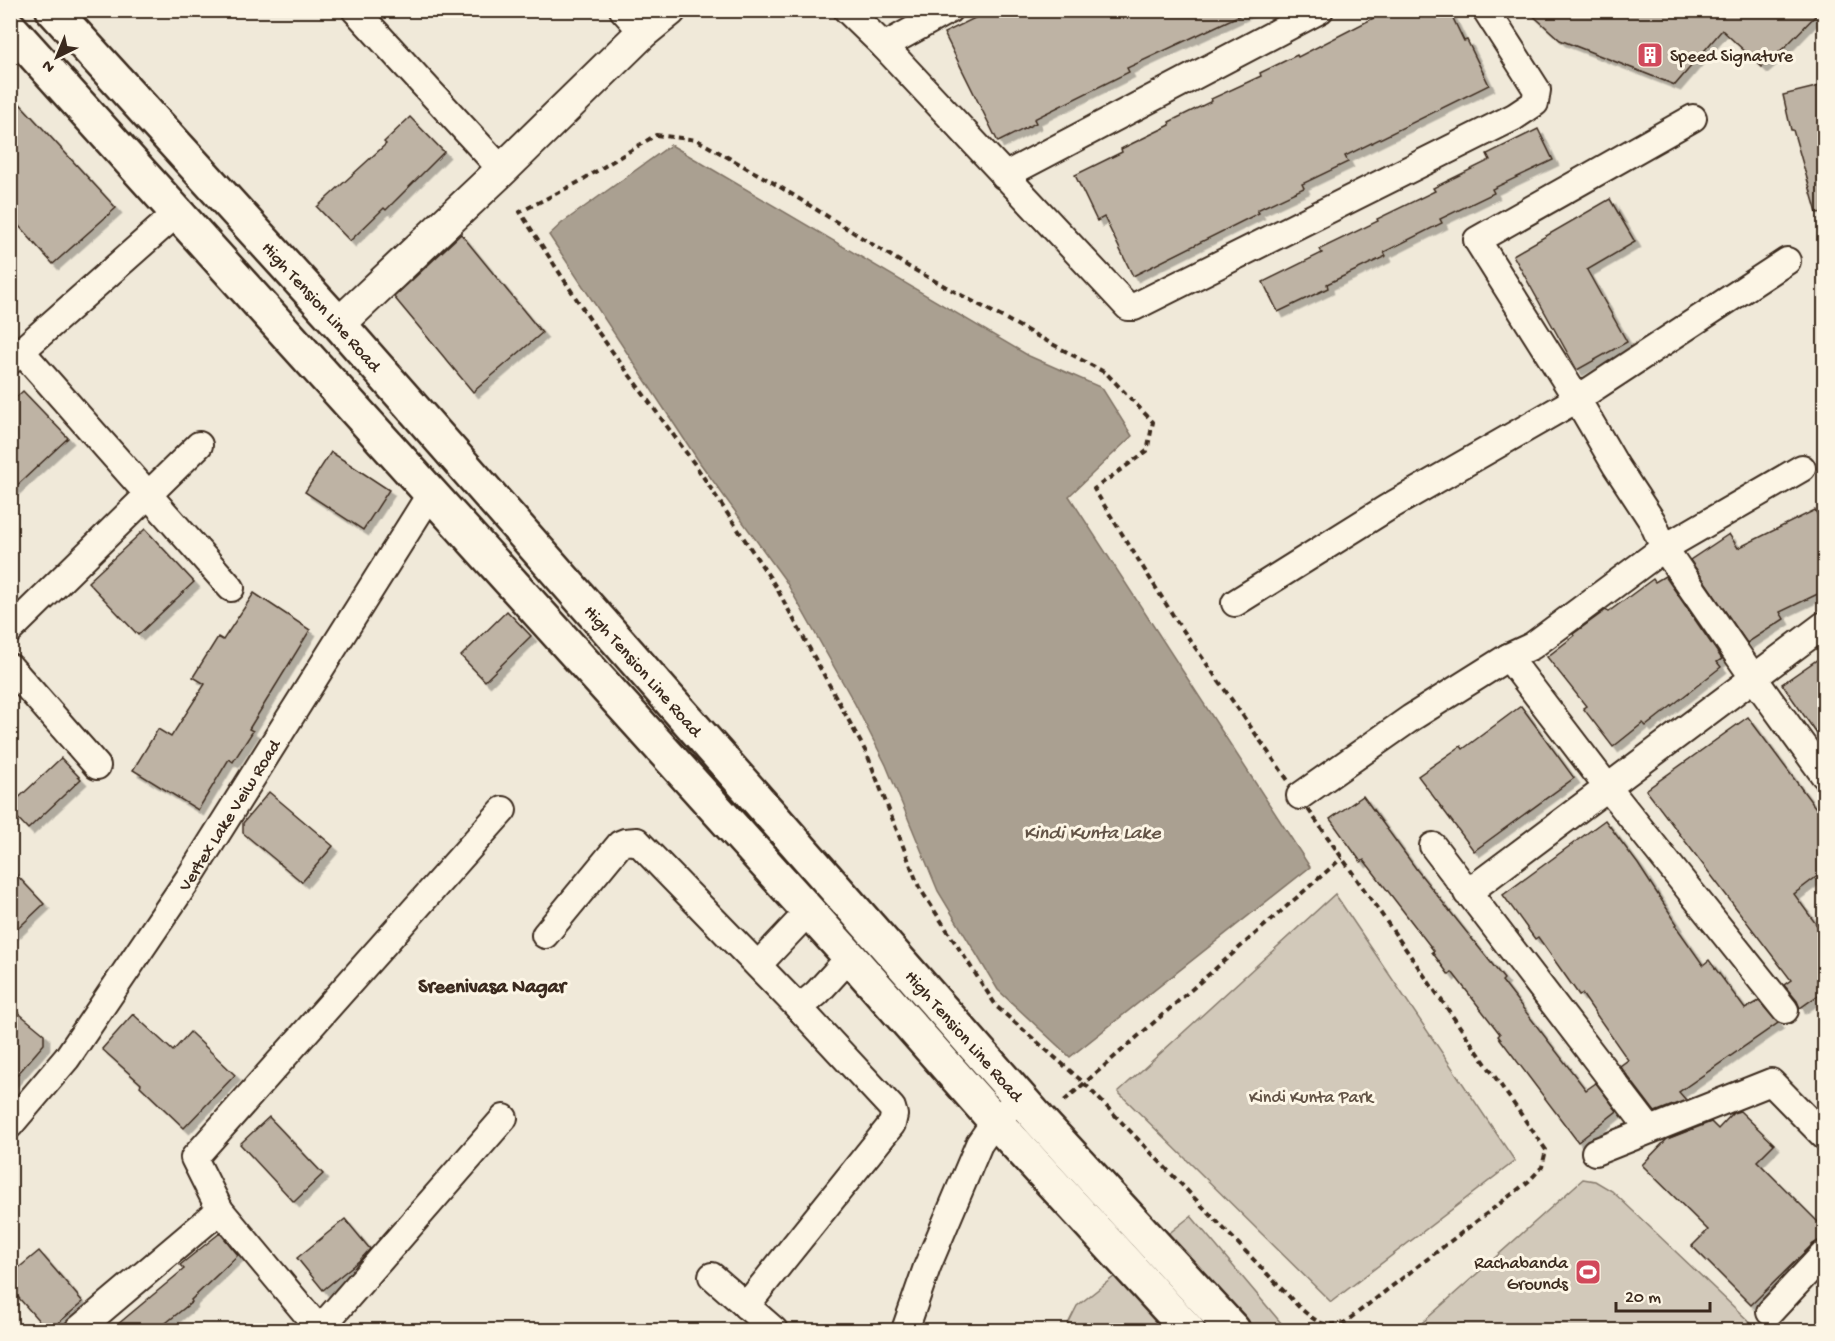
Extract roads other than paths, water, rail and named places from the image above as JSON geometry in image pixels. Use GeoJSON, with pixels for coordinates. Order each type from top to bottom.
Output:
{"type":"FeatureCollection","features":[{"type":"Feature","properties":{"kind":"main road","name":"High Tension Line Road"},"geometry":{"type":"LineString","coordinates":[[54,10],[339,324],[1031,1110],[1233,1330]]}},
{"type":"Feature","properties":{"kind":"main road","name":"High Tension Line Road"},"geometry":{"type":"LineString","coordinates":[[16,44],[177,213],[809,911],[995,1121],[1188,1330]]}},
{"type":"Feature","properties":{"kind":"street"},"geometry":{"type":"LineString","coordinates":[[355,10],[502,170]]}},
{"type":"Feature","properties":{"kind":"street"},"geometry":{"type":"LineString","coordinates":[[339,324],[502,170],[633,21],[670,10]]}},
{"type":"Feature","properties":{"kind":"street"},"geometry":{"type":"LineString","coordinates":[[847,10],[884,46],[1128,307],[1134,307],[1514,117],[1535,103],[1537,90],[1486,10]]}},
{"type":"Feature","properties":{"kind":"street"},"geometry":{"type":"LineString","coordinates":[[884,46],[949,10]]}},
{"type":"Feature","properties":{"kind":"street"},"geometry":{"type":"LineString","coordinates":[[1004,176],[1320,10]]}},
{"type":"Feature","properties":{"kind":"street"},"geometry":{"type":"LineString","coordinates":[[1693,118],[1477,240],[1652,521],[1664,548],[1824,775]]}},
{"type":"Feature","properties":{"kind":"street"},"geometry":{"type":"LineString","coordinates":[[177,213],[16,356],[149,495],[231,588]]}},
{"type":"Feature","properties":{"kind":"street"},"geometry":{"type":"LineString","coordinates":[[1235,603],[1387,508],[1577,399],[1787,261]]}},
{"type":"Feature","properties":{"kind":"street"},"geometry":{"type":"LineString","coordinates":[[10,630],[199,445]]}},
{"type":"Feature","properties":{"kind":"street"},"geometry":{"type":"LineString","coordinates":[[1300,796],[1411,718],[1508,657],[1532,646],[1664,548],[1802,468]]}},
{"type":"Feature","properties":{"kind":"street","name":"Vertex Lake Veiw Road"},"geometry":{"type":"LineString","coordinates":[[10,1125],[67,1058],[189,878],[431,493]]}},
{"type":"Feature","properties":{"kind":"street"},"geometry":{"type":"LineString","coordinates":[[1467,893],[1824,626]]}},
{"type":"Feature","properties":{"kind":"street"},"geometry":{"type":"LineString","coordinates":[[1508,657],[1608,788],[1785,1010]]}},
{"type":"Feature","properties":{"kind":"street"},"geometry":{"type":"LineString","coordinates":[[10,667],[97,766]]}},
{"type":"Feature","properties":{"kind":"street"},"geometry":{"type":"LineString","coordinates":[[503,810],[194,1158],[220,1210],[320,1330],[504,1119]]}},
{"type":"Feature","properties":{"kind":"street"},"geometry":{"type":"LineString","coordinates":[[545,935],[620,844],[637,841],[758,965],[892,1108],[894,1120],[892,1124],[746,1306]]}},
{"type":"Feature","properties":{"kind":"street"},"geometry":{"type":"LineString","coordinates":[[1432,846],[1650,1130]]}},
{"type":"Feature","properties":{"kind":"street"},"geometry":{"type":"LineString","coordinates":[[758,965],[809,911]]}},
{"type":"Feature","properties":{"kind":"street"},"geometry":{"type":"LineString","coordinates":[[799,1008],[817,993],[850,957]]}},
{"type":"Feature","properties":{"kind":"street"},"geometry":{"type":"LineString","coordinates":[[1595,1152],[1771,1082],[1824,1136]]}},
{"type":"Feature","properties":{"kind":"street"},"geometry":{"type":"LineString","coordinates":[[905,1330],[927,1267],[979,1144],[995,1121],[1031,1110]]}},
{"type":"Feature","properties":{"kind":"street"},"geometry":{"type":"LineString","coordinates":[[78,1330],[220,1210]]}},
{"type":"Feature","properties":{"kind":"street"},"geometry":{"type":"LineString","coordinates":[[1770,1311],[1824,1254]]}},
{"type":"Feature","properties":{"kind":"street"},"geometry":{"type":"LineString","coordinates":[[712,1276],[774,1330]]}},
{"type":"Feature","properties":{"kind":"water","name":"Kindi Kunta Lake"},"geometry":{"type":"Polygon","coordinates":[[[671,145],[1029,356],[1102,388],[1132,436],[1069,496],[1310,867],[1070,1057],[998,990],[938,891],[886,765],[855,704],[785,580],[700,463],[549,235],[562,223],[671,145]]]}},
{"type":"Feature","properties":{"kind":"place","name":"Speed Signature"},"geometry":{"type":"Point","coordinates":[1650,55]}},
{"type":"Feature","properties":{"kind":"place","name":"Rachabanda Grounds"},"geometry":{"type":"Point","coordinates":[1588,1272]}},
{"type":"Feature","properties":{"kind":"district","name":"Sreenivasa Nagar"},"geometry":{"type":"Point","coordinates":[492,985]}},
{"type":"Feature","properties":{"kind":"park label","name":"Kindi Kunta Park"},"geometry":{"type":"Point","coordinates":[1311,1096]}}]}
